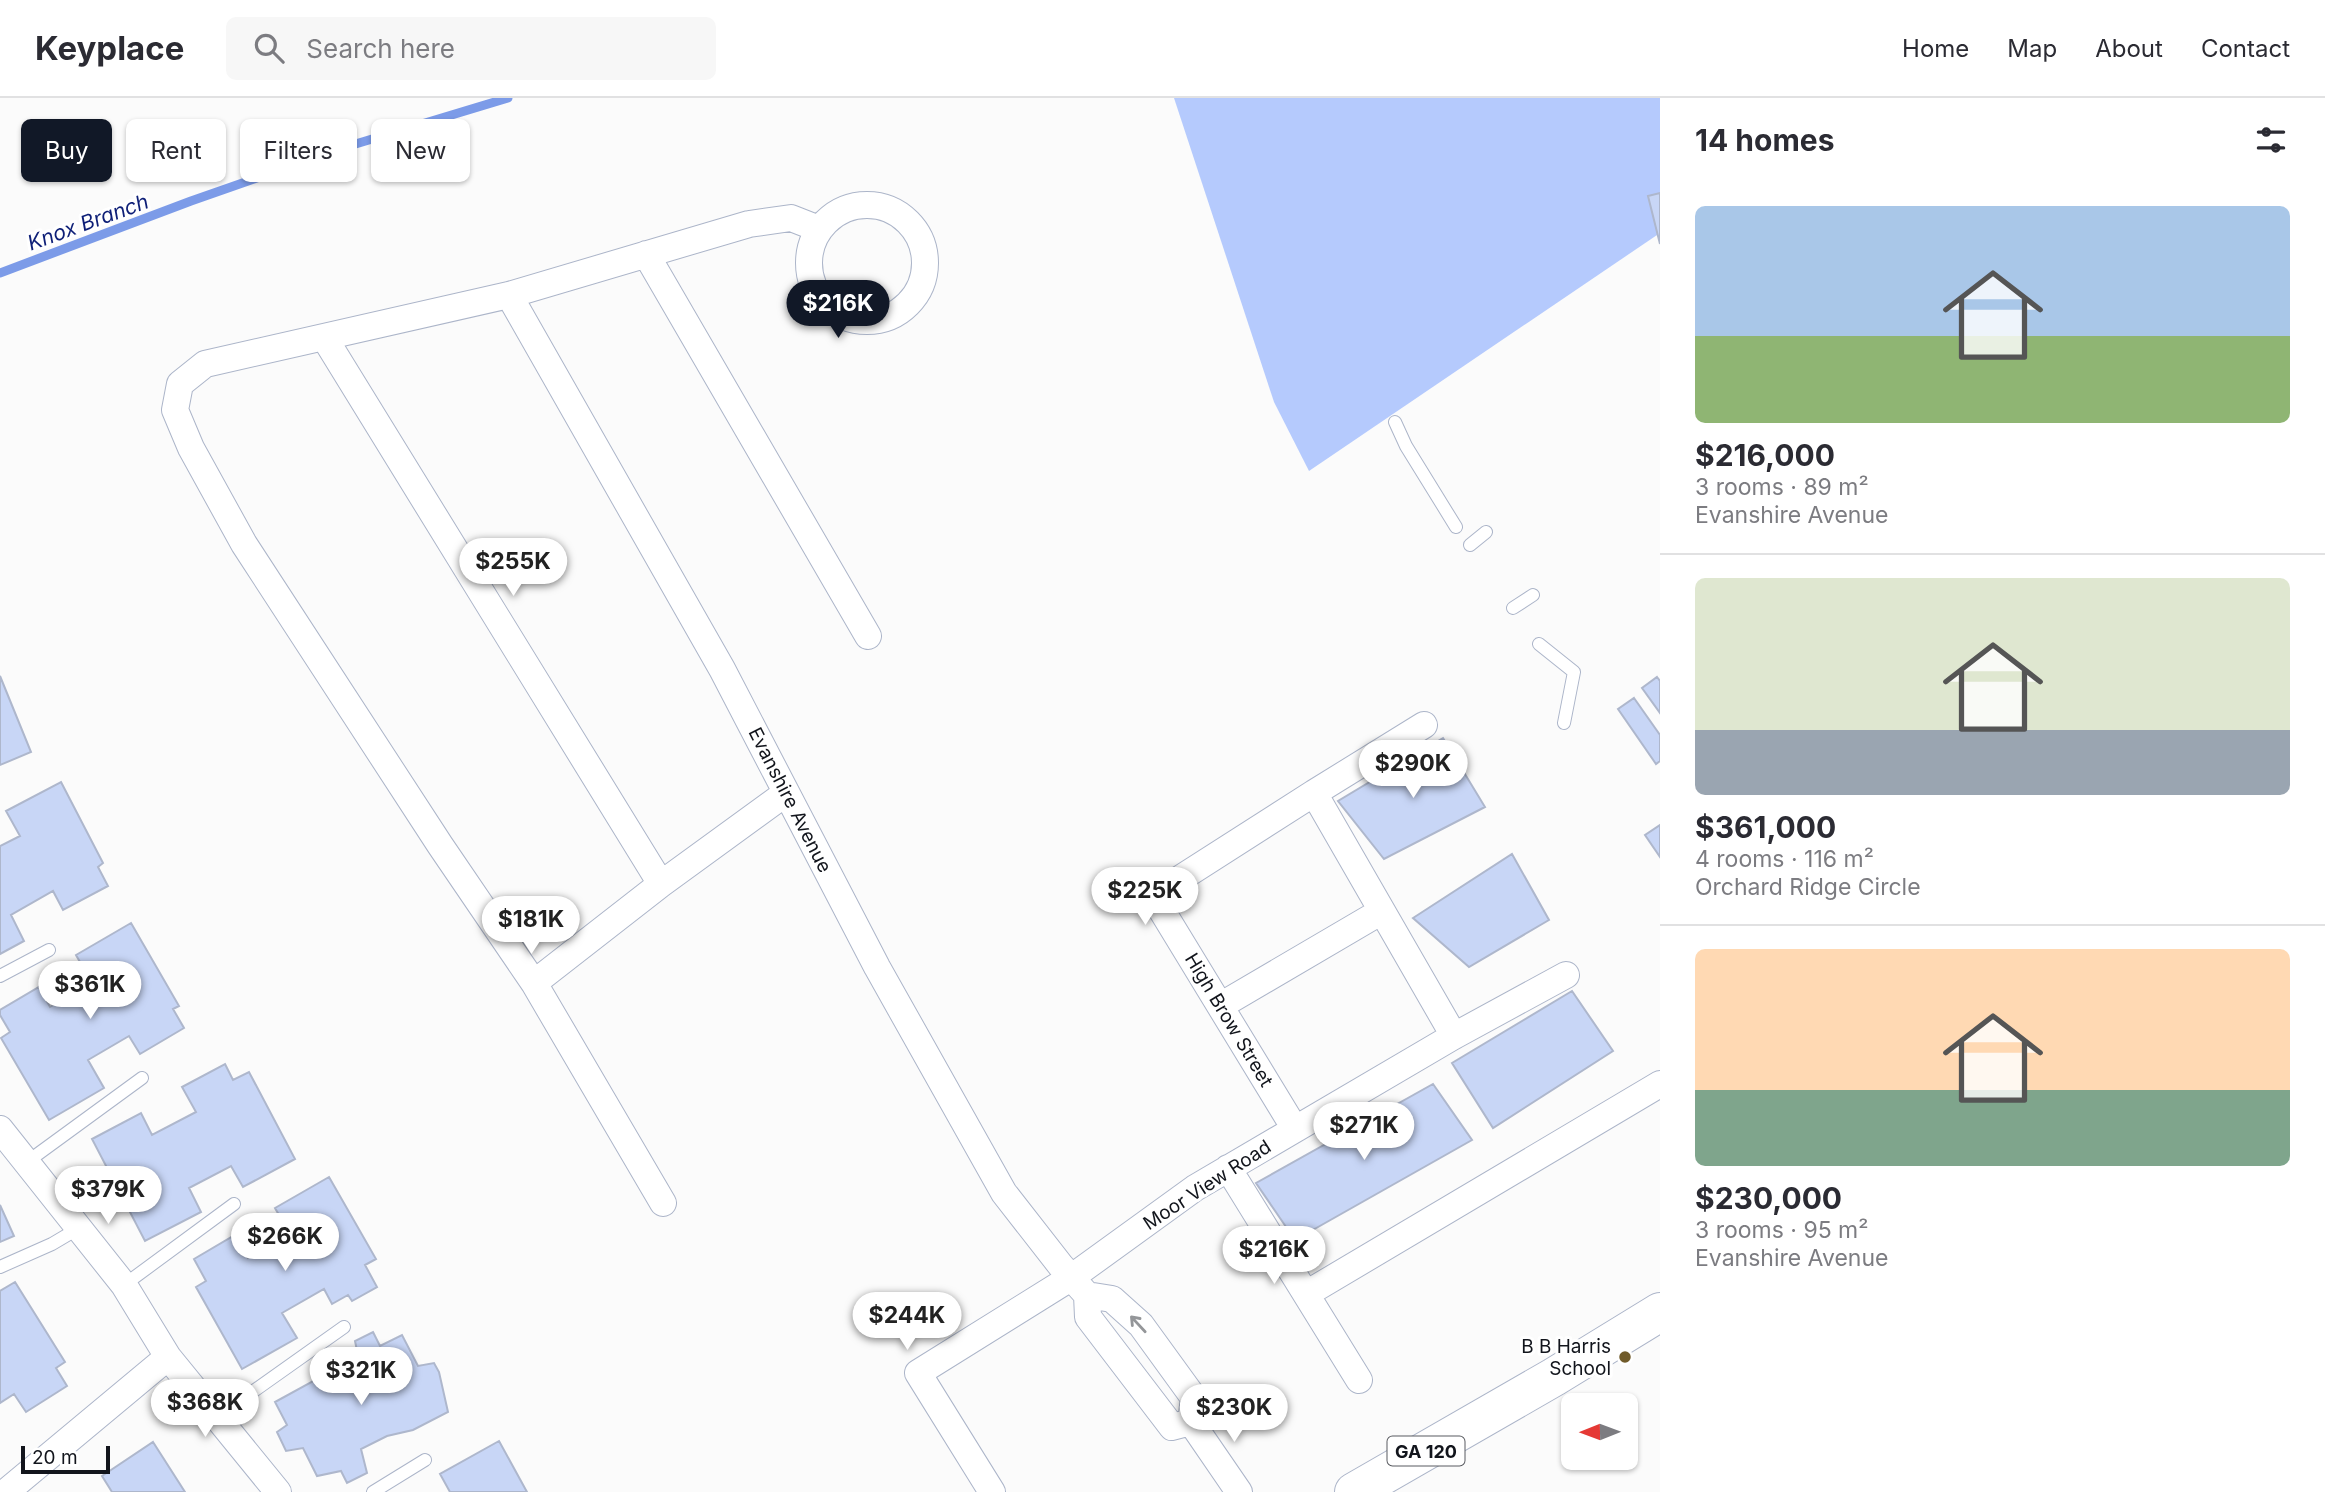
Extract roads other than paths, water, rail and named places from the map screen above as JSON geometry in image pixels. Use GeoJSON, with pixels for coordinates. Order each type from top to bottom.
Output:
{"type":"FeatureCollection","features":[{"type":"Feature","properties":{"kind":"main road","name":"GA 120"},"geometry":{"type":"LineString","coordinates":[[1354,1492],[1554,1377],[1660,1312]]}},
{"type":"Feature","properties":{"kind":"street"},"geometry":{"type":"LineString","coordinates":[[859,205],[888,208],[904,218],[917,232],[924,250],[925,269],[920,288],[909,304],[894,316],[875,322],[856,321],[837,314],[822,302],[812,285],[808,266],[811,246],[819,229],[833,215],[859,205]]}},
{"type":"Feature","properties":{"kind":"street"},"geometry":{"type":"LineString","coordinates":[[663,1203],[534,983],[440,845],[244,544],[191,448],[175,410],[180,384],[205,364],[509,295],[749,224],[790,218],[819,229]]}},
{"type":"Feature","properties":{"kind":"street"},"geometry":{"type":"LineString","coordinates":[[646,254],[868,636]]}},
{"type":"Feature","properties":{"kind":"street","name":"Evanshire Avenue"},"geometry":{"type":"LineString","coordinates":[[509,295],[722,669],[877,967],[1004,1192],[1079,1286],[1088,1317],[1172,1427],[1191,1422]]}},
{"type":"Feature","properties":{"kind":"street"},"geometry":{"type":"LineString","coordinates":[[324,337],[661,884]]}},
{"type":"Feature","properties":{"kind":"street"},"geometry":{"type":"LineString","coordinates":[[1424,725],[1314,793],[1454,1036]]}},
{"type":"Feature","properties":{"kind":"street"},"geometry":{"type":"LineString","coordinates":[[534,983],[661,884],[786,793]]}},
{"type":"Feature","properties":{"kind":"street","name":"High Brow Street"},"geometry":{"type":"LineString","coordinates":[[1295,1129],[1153,896],[1314,793]]}},
{"type":"Feature","properties":{"kind":"street"},"geometry":{"type":"LineString","coordinates":[[1220,1006],[1382,911]]}},
{"type":"Feature","properties":{"kind":"street","name":"Moor View Road"},"geometry":{"type":"LineString","coordinates":[[992,1492],[918,1374],[1079,1286],[1195,1188],[1454,1036],[1566,975]]}},
{"type":"Feature","properties":{"kind":"street"},"geometry":{"type":"LineString","coordinates":[[1306,1294],[1660,1084]]}},
{"type":"Feature","properties":{"kind":"street"},"geometry":{"type":"LineString","coordinates":[[0,1129],[124,1285],[168,1357],[278,1492]]}},
{"type":"Feature","properties":{"kind":"street"},"geometry":{"type":"LineString","coordinates":[[1228,1168],[1359,1380]]}},
{"type":"Feature","properties":{"kind":"street"},"geometry":{"type":"LineString","coordinates":[[1079,1286],[1112,1299],[1141,1325],[1194,1398],[1191,1422],[1239,1492]]}},
{"type":"Feature","properties":{"kind":"street"},"geometry":{"type":"LineString","coordinates":[[1135,1378],[1163,1355]]}},
{"type":"Feature","properties":{"kind":"street"},"geometry":{"type":"LineString","coordinates":[[6,1492],[168,1357]]}},
{"type":"Feature","properties":{"kind":"lane"},"geometry":{"type":"LineString","coordinates":[[1395,422],[1406,446],[1455,527]]}},
{"type":"Feature","properties":{"kind":"lane"},"geometry":{"type":"LineString","coordinates":[[1470,545],[1486,533]]}},
{"type":"Feature","properties":{"kind":"lane"},"geometry":{"type":"LineString","coordinates":[[1513,608],[1533,595]]}},
{"type":"Feature","properties":{"kind":"lane"},"geometry":{"type":"LineString","coordinates":[[1539,644],[1574,672],[1564,723]]}},
{"type":"Feature","properties":{"kind":"lane"},"geometry":{"type":"LineString","coordinates":[[0,976],[49,950]]}},
{"type":"Feature","properties":{"kind":"lane"},"geometry":{"type":"LineString","coordinates":[[27,1162],[142,1078]]}},
{"type":"Feature","properties":{"kind":"lane"},"geometry":{"type":"LineString","coordinates":[[124,1285],[234,1204]]}},
{"type":"Feature","properties":{"kind":"lane"},"geometry":{"type":"LineString","coordinates":[[0,1267],[52,1244],[79,1228]]}},
{"type":"Feature","properties":{"kind":"lane"},"geometry":{"type":"LineString","coordinates":[[217,1417],[344,1327]]}},
{"type":"Feature","properties":{"kind":"lane"},"geometry":{"type":"LineString","coordinates":[[373,1492],[425,1460]]}},
{"type":"Feature","properties":{"kind":"waterway","name":"Knox Branch"},"geometry":{"type":"LineString","coordinates":[[0,273],[339,149],[508,98]]}},
{"type":"Feature","properties":{"kind":"place","name":"B B Harris School"},"geometry":{"type":"Point","coordinates":[1625,1357]}}]}
